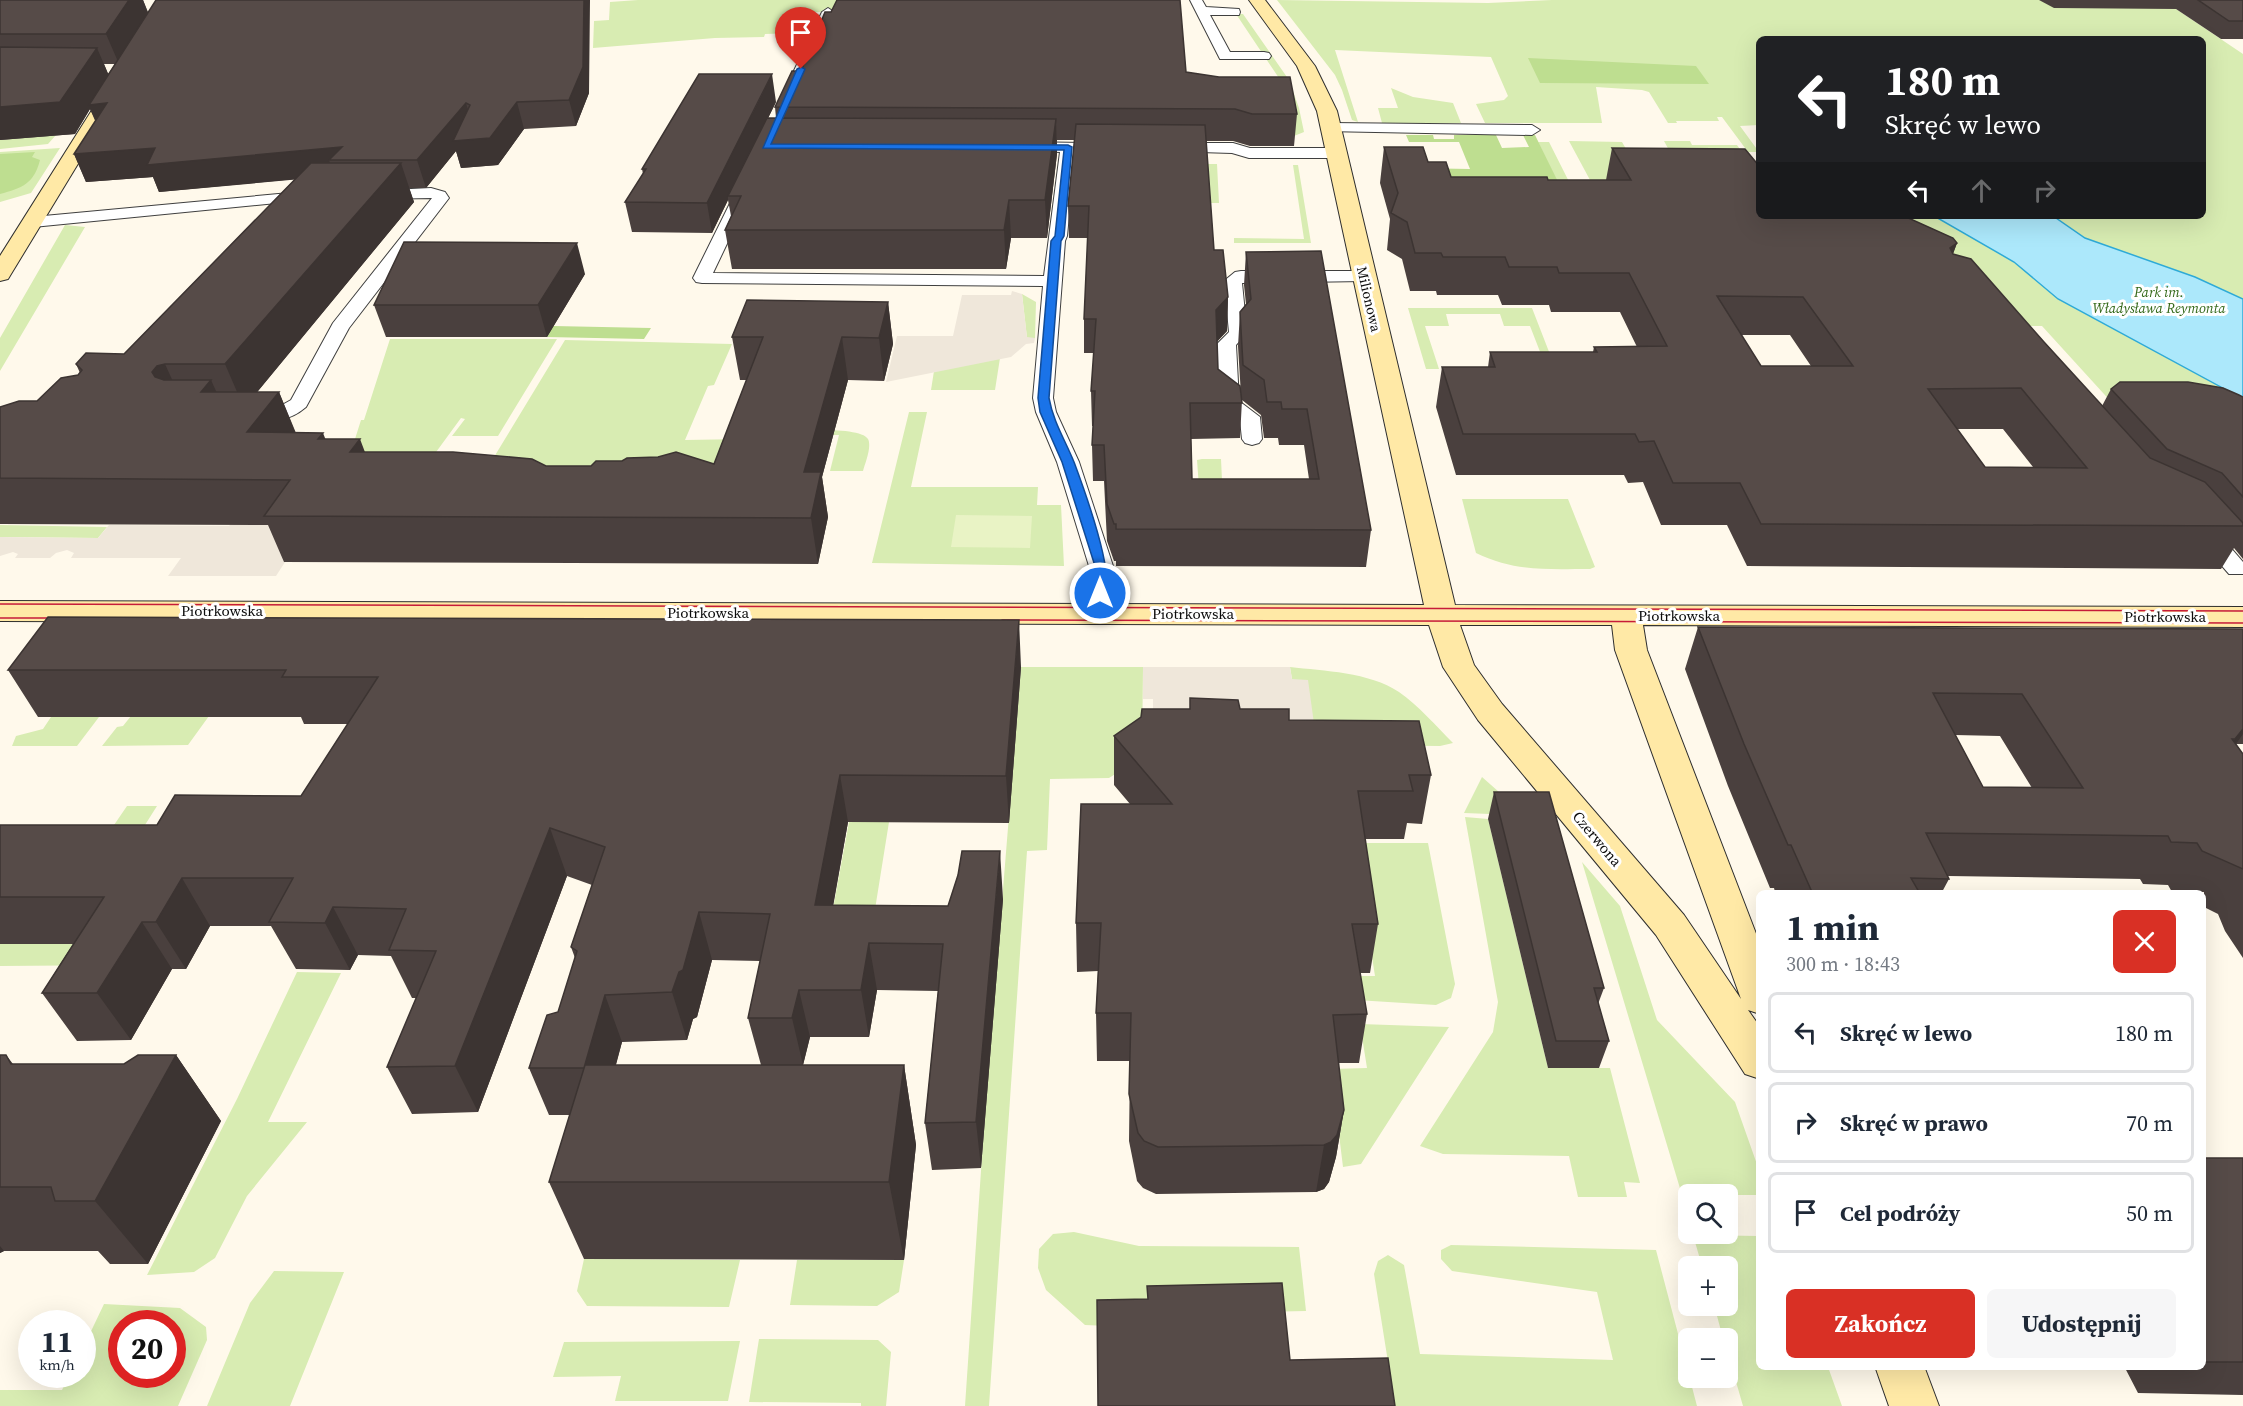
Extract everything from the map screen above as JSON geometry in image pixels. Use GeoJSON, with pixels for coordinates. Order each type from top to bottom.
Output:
{"type":"FeatureCollection","features":[{"type":"Feature","properties":{"kind":"street","name":"Milionowa"},"geometry":{"type":"LineString","coordinates":[[1257,0],[1317,82],[1336,153],[1442,615]]}},
{"type":"Feature","properties":{"kind":"street"},"geometry":{"type":"LineString","coordinates":[[0,274],[126,71],[102,70]]}},
{"type":"Feature","properties":{"kind":"street","name":"Piotrkowska"},"geometry":{"type":"LineString","coordinates":[[0,611],[2243,617]]}},
{"type":"Feature","properties":{"kind":"street","name":"Czerwona"},"geometry":{"type":"LineString","coordinates":[[1442,615],[1455,659],[1474,690],[1490,712],[1670,925],[1756,1056]]}},
{"type":"Feature","properties":{"kind":"street"},"geometry":{"type":"LineString","coordinates":[[1626,616],[1630,650],[1756,987]]}},
{"type":"Feature","properties":{"kind":"street"},"geometry":{"type":"LineString","coordinates":[[1900,1370],[1914,1406]]}},
{"type":"Feature","properties":{"kind":"lane"},"geometry":{"type":"LineString","coordinates":[[1257,0],[1237,6],[1198,5],[1225,56],[1264,57]]}},
{"type":"Feature","properties":{"kind":"lane"},"geometry":{"type":"LineString","coordinates":[[780,115],[828,12]]}},
{"type":"Feature","properties":{"kind":"lane"},"geometry":{"type":"LineString","coordinates":[[1330,128],[1532,130]]}},
{"type":"Feature","properties":{"kind":"lane"},"geometry":{"type":"LineString","coordinates":[[1004,147],[1103,148]]}},
{"type":"Feature","properties":{"kind":"lane"},"geometry":{"type":"LineString","coordinates":[[1068,147],[1052,281],[1043,398],[1046,412],[1068,462],[1101,566],[1100,614]]}},
{"type":"Feature","properties":{"kind":"lane"},"geometry":{"type":"LineString","coordinates":[[1151,148],[1233,148],[1249,153],[1336,153]]}},
{"type":"Feature","properties":{"kind":"lane"},"geometry":{"type":"LineString","coordinates":[[756,165],[702,278],[1052,281]]}},
{"type":"Feature","properties":{"kind":"lane"},"geometry":{"type":"LineString","coordinates":[[232,416],[280,415],[293,409],[299,403],[340,327],[441,198],[431,193],[359,194]]}},
{"type":"Feature","properties":{"kind":"lane"},"geometry":{"type":"LineString","coordinates":[[33,222],[323,195]]}},
{"type":"Feature","properties":{"kind":"lane"},"geometry":{"type":"LineString","coordinates":[[1251,439],[1250,417],[1229,404],[1226,344],[1238,333],[1233,281],[1241,276],[1364,276]]}},
{"type":"Feature","properties":{"kind":"lane"},"geometry":{"type":"LineString","coordinates":[[2191,517],[2237,569]]}},
{"type":"Feature","properties":{"kind":"green space"},"geometry":{"type":"Polygon","coordinates":[[[638,0],[901,0],[896,12],[810,12],[798,33],[593,48],[594,21],[609,20],[610,2],[638,0]]]}},
{"type":"Feature","properties":{"kind":"green space","name":"Park im. Władysława Reymonta"},"geometry":{"type":"Polygon","coordinates":[[[1277,0],[1488,3],[1552,0],[2039,0],[2176,9],[2243,54],[2243,447],[2114,405],[2042,326],[2021,326],[1802,219],[2206,219],[2206,36],[1756,36],[1756,125],[1740,126],[1756,148],[1756,152],[1748,152],[1722,117],[1717,117],[1719,121],[1668,123],[1649,92],[1642,90],[1596,87],[1602,123],[1485,123],[1476,104],[1504,100],[1508,96],[1491,57],[1335,50],[1358,122],[1352,120],[1335,75],[1277,0]]]}},
{"type":"Feature","properties":{"kind":"green space"},"geometry":{"type":"Polygon","coordinates":[[[1236,14],[1243,14],[1289,80],[1299,108],[1304,132],[1294,136],[1285,87],[1236,14]]]}},
{"type":"Feature","properties":{"kind":"green space"},"geometry":{"type":"Polygon","coordinates":[[[1528,58],[1696,66],[1709,84],[1540,83],[1528,58]]]}},
{"type":"Feature","properties":{"kind":"green space"},"geometry":{"type":"Polygon","coordinates":[[[1391,88],[1413,97],[1453,103],[1461,123],[1382,123],[1378,108],[1398,108],[1391,88]]]}},
{"type":"Feature","properties":{"kind":"green space"},"geometry":{"type":"Polygon","coordinates":[[[56,135],[48,144],[0,149],[0,140],[56,135]]]}},
{"type":"Feature","properties":{"kind":"green space"},"geometry":{"type":"Polygon","coordinates":[[[1406,135],[1433,135],[1434,139],[1454,139],[1454,135],[1496,135],[1502,148],[1529,147],[1523,135],[1535,135],[1565,196],[1474,208],[1414,168],[1470,169],[1459,142],[1409,142],[1406,135]]]}},
{"type":"Feature","properties":{"kind":"green space"},"geometry":{"type":"Polygon","coordinates":[[[1569,141],[1622,142],[1644,180],[1590,180],[1569,141]]]}},
{"type":"Feature","properties":{"kind":"green space"},"geometry":{"type":"Polygon","coordinates":[[[1664,141],[1690,141],[1692,145],[1737,145],[1742,152],[1670,152],[1664,141]]]}},
{"type":"Feature","properties":{"kind":"green space"},"geometry":{"type":"Polygon","coordinates":[[[1538,142],[1549,142],[1607,257],[1594,257],[1538,142]]]}},
{"type":"Feature","properties":{"kind":"green space"},"geometry":{"type":"Polygon","coordinates":[[[60,148],[31,193],[0,202],[0,152],[60,148]]]}},
{"type":"Feature","properties":{"kind":"green space"},"geometry":{"type":"Polygon","coordinates":[[[35,152],[32,157],[40,160],[31,180],[15,190],[0,194],[0,154],[35,152]]]}},
{"type":"Feature","properties":{"kind":"green space"},"geometry":{"type":"Polygon","coordinates":[[[1205,164],[1217,164],[1219,203],[1208,203],[1205,164]]]}},
{"type":"Feature","properties":{"kind":"green space"},"geometry":{"type":"Polygon","coordinates":[[[1293,165],[1298,165],[1311,243],[1234,243],[1234,238],[1304,239],[1293,165]]]}},
{"type":"Feature","properties":{"kind":"green space"},"geometry":{"type":"Polygon","coordinates":[[[65,225],[85,227],[0,371],[0,338],[65,225]]]}},
{"type":"Feature","properties":{"kind":"green space"},"geometry":{"type":"Polygon","coordinates":[[[1022,294],[1036,302],[1035,338],[1027,338],[1022,294]]]}},
{"type":"Feature","properties":{"kind":"green space"},"geometry":{"type":"Polygon","coordinates":[[[1408,308],[1532,308],[1579,429],[1544,362],[1530,326],[1504,326],[1500,314],[1446,314],[1449,326],[1425,326],[1439,369],[1426,369],[1408,308]]]}},
{"type":"Feature","properties":{"kind":"green space"},"geometry":{"type":"Polygon","coordinates":[[[553,326],[651,328],[644,339],[547,337],[553,326]]]}},
{"type":"Feature","properties":{"kind":"green space"},"geometry":{"type":"Polygon","coordinates":[[[390,339],[557,339],[498,436],[452,436],[465,419],[461,418],[420,474],[344,474],[390,339]]]}},
{"type":"Feature","properties":{"kind":"green space"},"geometry":{"type":"Polygon","coordinates":[[[565,340],[732,344],[714,385],[708,386],[685,440],[745,439],[734,475],[477,485],[565,340]]]}},
{"type":"Feature","properties":{"kind":"green space"},"geometry":{"type":"Polygon","coordinates":[[[1000,358],[995,390],[931,390],[934,371],[1000,358]]]}},
{"type":"Feature","properties":{"kind":"green space"},"geometry":{"type":"Polygon","coordinates":[[[909,412],[927,412],[911,487],[1038,487],[1037,505],[1061,505],[1064,566],[872,563],[909,412]]]}},
{"type":"Feature","properties":{"kind":"green space"},"geometry":{"type":"Polygon","coordinates":[[[837,430],[862,435],[869,442],[863,471],[830,471],[839,435],[751,435],[767,431],[837,430]]]}},
{"type":"Feature","properties":{"kind":"green space"},"geometry":{"type":"Polygon","coordinates":[[[1221,459],[1223,501],[1200,501],[1197,460],[1221,459]]]}},
{"type":"Feature","properties":{"kind":"green space"},"geometry":{"type":"Polygon","coordinates":[[[1462,499],[1568,499],[1595,567],[1590,569],[1532,568],[1504,564],[1476,553],[1462,499]]]}},
{"type":"Feature","properties":{"kind":"green space"},"geometry":{"type":"Polygon","coordinates":[[[956,515],[1032,516],[1030,548],[951,547],[956,515]]]}},
{"type":"Feature","properties":{"kind":"green space"},"geometry":{"type":"Polygon","coordinates":[[[0,525],[107,527],[98,538],[0,537],[0,525]]]}},
{"type":"Feature","properties":{"kind":"green space"},"geometry":{"type":"Polygon","coordinates":[[[1021,667],[1143,667],[1142,757],[1109,778],[1050,779],[1047,850],[1027,851],[989,1406],[965,1406],[985,1112],[1021,667]]]}},
{"type":"Feature","properties":{"kind":"green space"},"geometry":{"type":"Polygon","coordinates":[[[1290,667],[1360,676],[1387,685],[1413,703],[1453,743],[1440,746],[1325,745],[1292,679],[1290,667]]]}},
{"type":"Feature","properties":{"kind":"green space"},"geometry":{"type":"Polygon","coordinates":[[[131,716],[209,716],[188,745],[102,746],[117,727],[123,726],[131,716]]]}},
{"type":"Feature","properties":{"kind":"green space"},"geometry":{"type":"Polygon","coordinates":[[[51,717],[99,717],[77,746],[12,746],[16,736],[43,729],[51,717]]]}},
{"type":"Feature","properties":{"kind":"green space"},"geometry":{"type":"Polygon","coordinates":[[[1482,777],[1499,792],[1516,815],[1464,813],[1482,777]]]}},
{"type":"Feature","properties":{"kind":"green space"},"geometry":{"type":"Polygon","coordinates":[[[127,806],[157,806],[138,836],[114,825],[127,806]]]}},
{"type":"Feature","properties":{"kind":"green space"},"geometry":{"type":"Polygon","coordinates":[[[1465,817],[1488,819],[1548,1068],[1610,1068],[1640,1183],[1624,1182],[1627,1197],[1578,1197],[1569,1156],[1443,1154],[1420,1146],[1493,1032],[1498,1002],[1465,817]]]}},
{"type":"Feature","properties":{"kind":"green space"},"geometry":{"type":"Polygon","coordinates":[[[849,822],[889,822],[868,953],[825,952],[849,822]]]}},
{"type":"Feature","properties":{"kind":"green space"},"geometry":{"type":"Polygon","coordinates":[[[1354,843],[1428,843],[1455,984],[1451,998],[1436,1005],[1356,1000],[1352,976],[1375,976],[1354,843]]]}},
{"type":"Feature","properties":{"kind":"green space"},"geometry":{"type":"Polygon","coordinates":[[[1582,862],[1620,906],[1657,1020],[1735,1102],[1756,1162],[1756,1195],[1738,1195],[1738,1184],[1679,1184],[1582,862]]]}},
{"type":"Feature","properties":{"kind":"green space"},"geometry":{"type":"Polygon","coordinates":[[[0,944],[143,944],[130,965],[0,966],[0,944]]]}},
{"type":"Feature","properties":{"kind":"green space"},"geometry":{"type":"Polygon","coordinates":[[[297,972],[341,973],[268,1122],[307,1122],[247,1196],[215,1258],[194,1272],[147,1275],[237,1099],[297,972]]]}},
{"type":"Feature","properties":{"kind":"green space"},"geometry":{"type":"Polygon","coordinates":[[[1360,1024],[1449,1027],[1361,1164],[1343,1167],[1331,1069],[1367,1068],[1360,1024]]]}},
{"type":"Feature","properties":{"kind":"green space"},"geometry":{"type":"Polygon","coordinates":[[[1074,1232],[1139,1246],[1299,1247],[1306,1311],[1133,1315],[1132,1327],[1085,1325],[1046,1290],[1038,1268],[1039,1249],[1053,1234],[1074,1232]]]}},
{"type":"Feature","properties":{"kind":"green space"},"geometry":{"type":"Polygon","coordinates":[[[1738,1236],[1756,1236],[1756,1370],[1829,1370],[1842,1406],[1743,1406],[1738,1388],[1738,1328],[1720,1328],[1717,1316],[1738,1316],[1738,1256],[1699,1256],[1696,1244],[1738,1244],[1738,1236]]]}},
{"type":"Feature","properties":{"kind":"green space"},"geometry":{"type":"Polygon","coordinates":[[[1451,1245],[1656,1250],[1678,1334],[1678,1388],[1692,1388],[1697,1406],[1395,1406],[1374,1274],[1378,1261],[1388,1255],[1404,1265],[1420,1354],[1613,1360],[1597,1292],[1452,1271],[1441,1259],[1441,1250],[1451,1245]]]}},
{"type":"Feature","properties":{"kind":"green space"},"geometry":{"type":"Polygon","coordinates":[[[584,1259],[740,1260],[729,1307],[587,1306],[577,1291],[584,1259]]]}},
{"type":"Feature","properties":{"kind":"green space"},"geometry":{"type":"Polygon","coordinates":[[[797,1260],[904,1260],[899,1292],[877,1306],[790,1305],[797,1260]]]}},
{"type":"Feature","properties":{"kind":"green space"},"geometry":{"type":"Polygon","coordinates":[[[274,1271],[344,1272],[290,1406],[207,1406],[250,1303],[274,1271]]]}},
{"type":"Feature","properties":{"kind":"green space"},"geometry":{"type":"Polygon","coordinates":[[[104,1304],[183,1310],[108,1310],[108,1388],[186,1388],[178,1406],[0,1406],[0,1390],[62,1390],[63,1388],[96,1388],[96,1321],[104,1304]]]}},
{"type":"Feature","properties":{"kind":"green space"},"geometry":{"type":"Polygon","coordinates":[[[186,1312],[206,1327],[207,1340],[186,1388],[186,1312]]]}},
{"type":"Feature","properties":{"kind":"green space"},"geometry":{"type":"Polygon","coordinates":[[[759,1339],[878,1340],[891,1352],[886,1406],[861,1406],[861,1403],[749,1402],[759,1339]]]}},
{"type":"Feature","properties":{"kind":"green space"},"geometry":{"type":"Polygon","coordinates":[[[740,1341],[728,1401],[615,1401],[621,1376],[553,1377],[564,1342],[740,1341]]]}},
{"type":"Feature","properties":{"kind":"shaded area"},"geometry":{"type":"Polygon","coordinates":[[[1012,291],[1022,294],[1027,337],[1035,338],[1034,343],[1026,344],[1011,357],[886,382],[897,336],[953,336],[962,295],[1011,295],[1012,291]]]}},
{"type":"Feature","properties":{"kind":"shaded area"},"geometry":{"type":"Polygon","coordinates":[[[231,524],[309,525],[276,576],[168,576],[181,558],[71,558],[74,553],[67,550],[56,553],[50,558],[15,558],[18,554],[13,552],[0,556],[0,537],[98,538],[109,525],[229,526],[231,524]]]}},
{"type":"Feature","properties":{"kind":"shaded area"},"geometry":{"type":"Polygon","coordinates":[[[1143,667],[1290,667],[1292,679],[1308,680],[1316,738],[1153,737],[1153,699],[1143,699],[1143,667]]]}},
{"type":"Feature","properties":{"kind":"water"},"geometry":{"type":"Polygon","coordinates":[[[1939,219],[2057,219],[2085,238],[2195,277],[2243,299],[2243,399],[2058,299],[2014,262],[1939,219]]]}},
{"type":"Feature","properties":{"kind":"building"},"geometry":{"type":"Polygon","coordinates":[[[0,0],[129,0],[106,34],[0,34],[0,0]]]}},
{"type":"Feature","properties":{"kind":"building"},"geometry":{"type":"Polygon","coordinates":[[[156,0],[584,0],[583,67],[569,100],[517,102],[490,138],[453,141],[470,105],[466,103],[417,160],[329,160],[342,147],[147,165],[155,148],[74,154],[107,103],[89,105],[156,0]]]}},
{"type":"Feature","properties":{"kind":"building"},"geometry":{"type":"Polygon","coordinates":[[[837,0],[1180,0],[1186,72],[1219,77],[1290,77],[1297,114],[1252,114],[1235,109],[775,107],[792,71],[801,71],[825,12],[831,12],[837,0]]]}},
{"type":"Feature","properties":{"kind":"building"},"geometry":{"type":"Polygon","coordinates":[[[2198,0],[2243,0],[2243,21],[2229,21],[2198,0]]]}},
{"type":"Feature","properties":{"kind":"building"},"geometry":{"type":"Polygon","coordinates":[[[0,47],[97,48],[60,102],[0,107],[0,47]]]}},
{"type":"Feature","properties":{"kind":"building"},"geometry":{"type":"Polygon","coordinates":[[[699,74],[772,74],[707,203],[625,202],[646,169],[642,169],[699,74]]]}},
{"type":"Feature","properties":{"kind":"building"},"geometry":{"type":"Polygon","coordinates":[[[767,118],[1056,119],[1045,200],[1009,200],[1004,230],[725,230],[741,196],[728,196],[767,118]]]}},
{"type":"Feature","properties":{"kind":"building"},"geometry":{"type":"Polygon","coordinates":[[[1076,124],[1205,125],[1214,250],[1223,250],[1228,297],[1216,310],[1218,369],[1240,386],[1242,403],[1190,403],[1192,479],[1319,479],[1307,409],[1282,409],[1281,402],[1267,402],[1264,380],[1243,365],[1240,312],[1251,299],[1246,252],[1321,251],[1371,530],[1116,529],[1107,504],[1104,445],[1092,445],[1095,391],[1091,391],[1096,319],[1084,319],[1089,206],[1068,206],[1076,124]]]}},
{"type":"Feature","properties":{"kind":"building"},"geometry":{"type":"Polygon","coordinates":[[[1384,147],[1423,147],[1428,162],[1446,162],[1451,177],[1547,177],[1548,180],[1631,180],[1612,148],[1745,149],[1756,162],[1756,219],[1911,219],[1953,238],[1957,243],[1950,248],[1953,254],[1971,259],[2150,458],[2205,482],[2243,523],[2243,526],[1761,524],[1740,483],[1673,483],[1654,441],[1639,442],[1635,434],[1463,434],[1442,367],[1495,367],[1490,352],[1597,352],[1594,347],[1667,346],[1629,273],[1559,273],[1557,267],[1509,267],[1505,257],[1443,257],[1441,253],[1415,253],[1407,222],[1391,213],[1398,193],[1384,147]],[[1717,296],[1761,366],[1853,366],[1803,297],[1717,296]],[[2021,388],[1928,389],[1985,467],[2087,468],[2021,388]]]}},
{"type":"Feature","properties":{"kind":"building"},"geometry":{"type":"Polygon","coordinates":[[[311,163],[401,163],[225,364],[165,364],[157,366],[152,372],[155,377],[164,380],[211,380],[201,392],[279,392],[247,432],[323,433],[318,439],[360,439],[350,452],[453,452],[532,459],[546,466],[591,466],[596,461],[658,457],[676,452],[714,464],[763,337],[732,337],[747,300],[888,302],[879,338],[842,337],[804,472],[821,472],[811,518],[264,516],[290,480],[0,478],[0,407],[19,401],[37,401],[61,378],[78,375],[82,370],[76,364],[86,353],[124,354],[311,163]]]}},
{"type":"Feature","properties":{"kind":"building"},"geometry":{"type":"Polygon","coordinates":[[[404,242],[577,243],[538,305],[374,305],[404,242]]]}},
{"type":"Feature","properties":{"kind":"building"},"geometry":{"type":"Polygon","coordinates":[[[2120,382],[2188,382],[2223,388],[2243,397],[2243,497],[2222,473],[2167,449],[2111,389],[2120,382]]]}},
{"type":"Feature","properties":{"kind":"building"},"geometry":{"type":"Polygon","coordinates":[[[48,617],[1019,620],[1006,776],[840,775],[815,905],[948,906],[958,875],[962,851],[1000,851],[976,1122],[925,1123],[943,944],[869,943],[861,990],[799,990],[792,1018],[748,1018],[770,914],[699,912],[683,970],[679,972],[672,992],[605,995],[584,1068],[529,1068],[547,1015],[558,1012],[577,951],[571,947],[605,847],[550,828],[455,1066],[387,1067],[436,951],[389,950],[406,909],[333,907],[325,923],[269,922],[293,878],[182,878],[156,922],[142,922],[97,993],[42,993],[104,897],[0,897],[0,825],[157,825],[175,795],[301,796],[378,677],[282,677],[286,670],[8,670],[48,617]]]}},
{"type":"Feature","properties":{"kind":"building"},"geometry":{"type":"Polygon","coordinates":[[[1698,627],[2243,629],[2243,729],[2235,739],[2232,739],[2243,754],[2243,869],[2202,851],[2197,843],[2171,842],[2168,836],[1926,833],[1949,879],[1911,878],[1918,890],[1811,890],[1791,845],[1788,845],[1744,744],[1698,627]],[[1933,693],[1983,787],[2083,788],[2022,694],[1933,693]]]}},
{"type":"Feature","properties":{"kind":"building"},"geometry":{"type":"Polygon","coordinates":[[[1190,698],[1238,700],[1240,709],[1289,709],[1289,720],[1419,721],[1431,775],[1409,775],[1413,791],[1358,791],[1378,924],[1352,924],[1367,1014],[1333,1015],[1344,1110],[1337,1135],[1331,1142],[1324,1145],[1158,1147],[1144,1141],[1138,1133],[1129,1094],[1131,1013],[1096,1013],[1101,923],[1076,923],[1081,804],[1172,804],[1114,736],[1141,717],[1142,709],[1190,709],[1190,698]]]}},
{"type":"Feature","properties":{"kind":"building"},"geometry":{"type":"Polygon","coordinates":[[[1494,792],[1549,792],[1604,988],[1594,988],[1609,1041],[1556,1041],[1494,792]]]}},
{"type":"Feature","properties":{"kind":"building"},"geometry":{"type":"Polygon","coordinates":[[[0,1055],[6,1055],[11,1064],[124,1064],[138,1055],[176,1055],[95,1201],[55,1201],[51,1187],[0,1187],[0,1055]]]}},
{"type":"Feature","properties":{"kind":"building"},"geometry":{"type":"Polygon","coordinates":[[[585,1065],[904,1065],[889,1182],[549,1182],[585,1065]]]}},
{"type":"Feature","properties":{"kind":"building"},"geometry":{"type":"Polygon","coordinates":[[[2206,1158],[2243,1158],[2243,1362],[2206,1362],[2206,1158]]]}},
{"type":"Feature","properties":{"kind":"building"},"geometry":{"type":"Polygon","coordinates":[[[1282,1283],[1290,1360],[1388,1358],[1395,1406],[1098,1406],[1097,1300],[1148,1299],[1147,1286],[1282,1283]]]}},
{"type":"Feature","properties":{"kind":"tram line"},"geometry":{"type":"LineString","coordinates":[[0,604],[2243,611]]}},
{"type":"Feature","properties":{"kind":"tram line"},"geometry":{"type":"LineString","coordinates":[[0,618],[63,618]]}},
{"type":"Feature","properties":{"kind":"tram line"},"geometry":{"type":"LineString","coordinates":[[1002,620],[2243,623]]}},
{"type":"Feature","properties":{"kind":"route"},"geometry":{"type":"LineString","coordinates":[[801,69],[766,146],[1068,147],[1052,281],[1043,398],[1046,412],[1068,462],[1101,566],[1100,593]]}}]}
